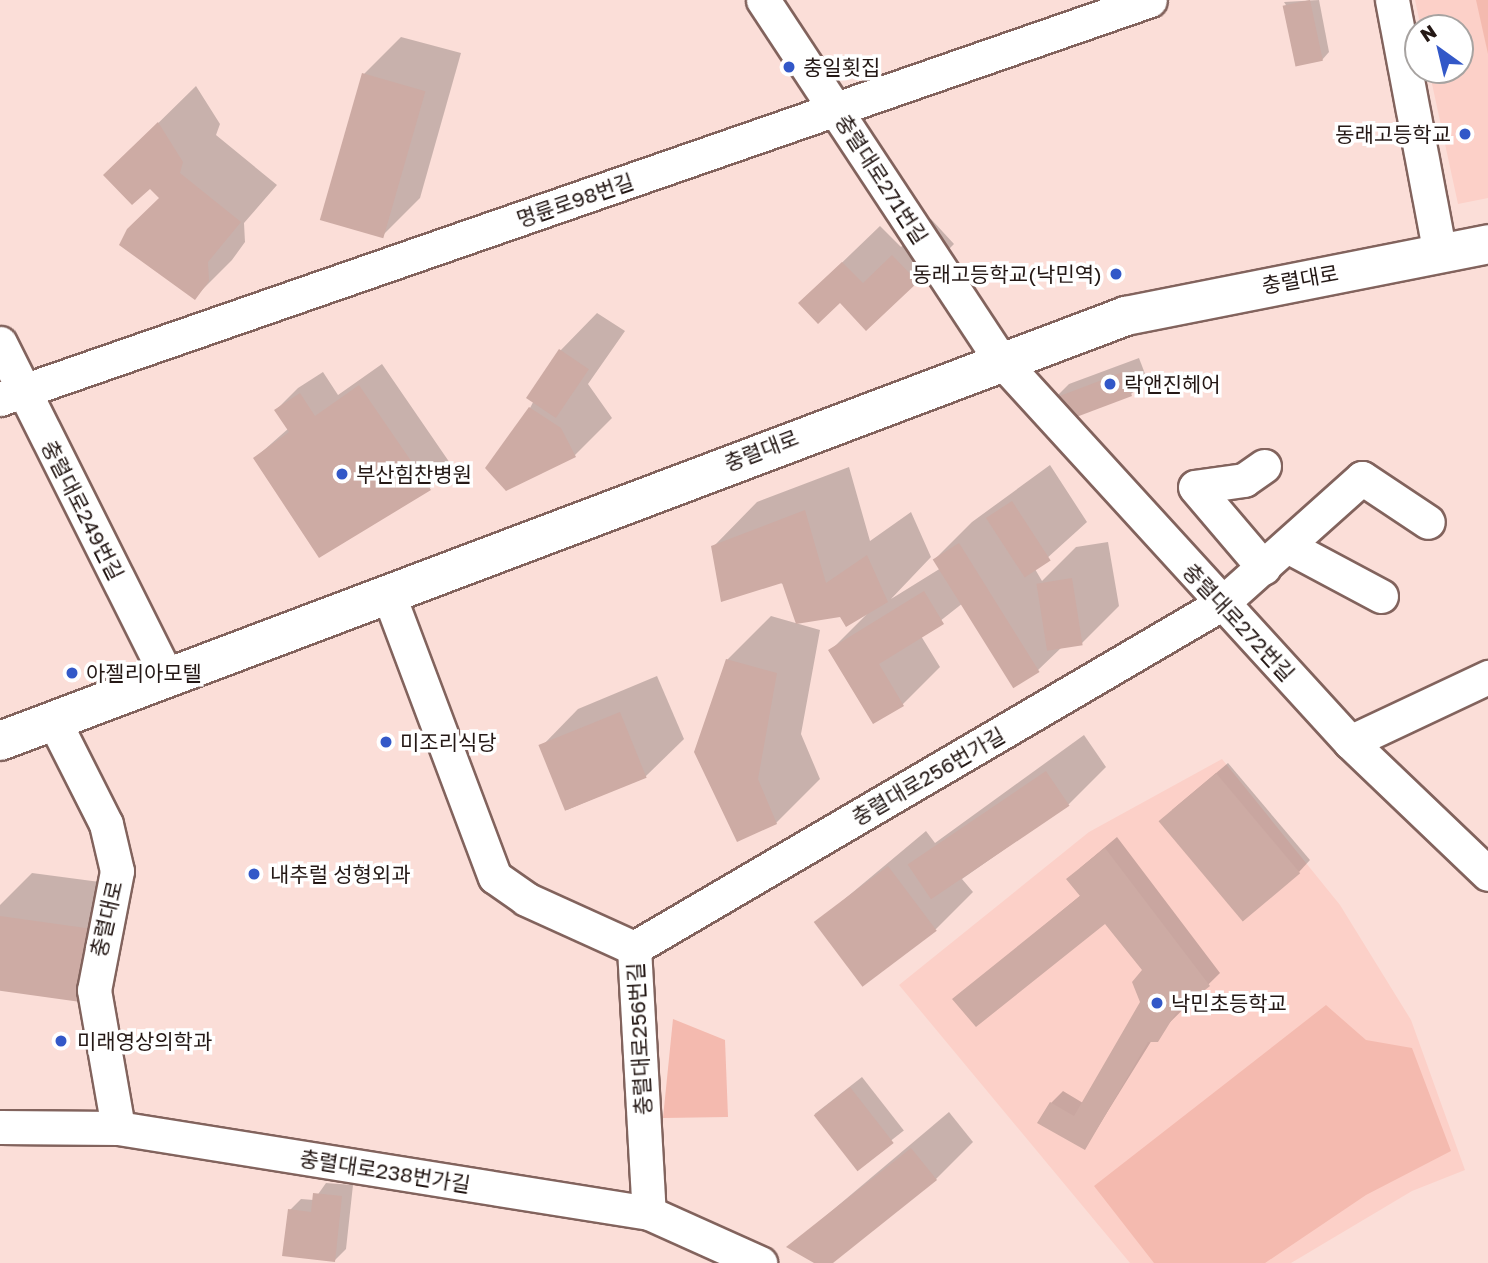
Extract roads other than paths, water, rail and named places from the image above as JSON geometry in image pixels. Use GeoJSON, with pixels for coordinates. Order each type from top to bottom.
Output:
{"type":"FeatureCollection","features":[{"type":"Feature","properties":{"kind":"main road","name":"충렬대로"},"geometry":{"type":"LineString","coordinates":[[0,741],[1000,359],[1138,313],[1488,244]]}},
{"type":"Feature","properties":{"kind":"street","name":"충렬대로271번길"},"geometry":{"type":"LineString","coordinates":[[763,0],[1000,359]]}},
{"type":"Feature","properties":{"kind":"street","name":"명륜로98번길"},"geometry":{"type":"LineString","coordinates":[[12,395],[1150,0]]}},
{"type":"Feature","properties":{"kind":"street"},"geometry":{"type":"LineString","coordinates":[[1392,0],[1440,253]]}},
{"type":"Feature","properties":{"kind":"street","name":"충렬대로249번길"},"geometry":{"type":"LineString","coordinates":[[0,343],[12,395],[167,676]]}},
{"type":"Feature","properties":{"kind":"street","name":"충렬대로272번길"},"geometry":{"type":"LineString","coordinates":[[1000,359],[1221,604],[1350,742],[1488,874]]}},
{"type":"Feature","properties":{"kind":"street"},"geometry":{"type":"LineString","coordinates":[[1264,466],[1244,480],[1195,487],[1264,568]]}},
{"type":"Feature","properties":{"kind":"street","name":"충렬대로256번가길"},"geometry":{"type":"LineString","coordinates":[[634,948],[1221,604],[1291,548],[1362,478],[1428,522]]}},
{"type":"Feature","properties":{"kind":"street"},"geometry":{"type":"LineString","coordinates":[[1291,548],[1381,596]]}},
{"type":"Feature","properties":{"kind":"street","name":"충렬대로256번길"},"geometry":{"type":"LineString","coordinates":[[388,593],[495,877],[526,899],[634,948],[649,1213]]}},
{"type":"Feature","properties":{"kind":"street"},"geometry":{"type":"LineString","coordinates":[[1350,742],[1488,677]]}},
{"type":"Feature","properties":{"kind":"street","name":"충렬대로"},"geometry":{"type":"LineString","coordinates":[[54,721],[101,812],[117,870],[94,990],[118,1128]]}},
{"type":"Feature","properties":{"kind":"street","name":"충렬대로238번가길"},"geometry":{"type":"LineString","coordinates":[[0,1127],[118,1128],[649,1213],[760,1263]]}},
{"type":"Feature","properties":{"kind":"place","name":"충일횟집"},"geometry":{"type":"Point","coordinates":[789,67]}},
{"type":"Feature","properties":{"kind":"place","name":"동래고등학교"},"geometry":{"type":"Point","coordinates":[1465,134]}},
{"type":"Feature","properties":{"kind":"place","name":"동래고등학교(낙민역)"},"geometry":{"type":"Point","coordinates":[1116,274]}},
{"type":"Feature","properties":{"kind":"place","name":"락앤진헤어"},"geometry":{"type":"Point","coordinates":[1110,384]}},
{"type":"Feature","properties":{"kind":"place","name":"부산힘찬병원"},"geometry":{"type":"Point","coordinates":[342,474]}},
{"type":"Feature","properties":{"kind":"place","name":"아젤리아모텔"},"geometry":{"type":"Point","coordinates":[72,673]}},
{"type":"Feature","properties":{"kind":"place","name":"미조리식당"},"geometry":{"type":"Point","coordinates":[386,742]}},
{"type":"Feature","properties":{"kind":"place","name":"내추럴 성형외과"},"geometry":{"type":"Point","coordinates":[254,874]}},
{"type":"Feature","properties":{"kind":"place","name":"낙민초등학교"},"geometry":{"type":"Point","coordinates":[1157,1003]}},
{"type":"Feature","properties":{"kind":"place","name":"미래영상의학과"},"geometry":{"type":"Point","coordinates":[61,1041]}}]}
